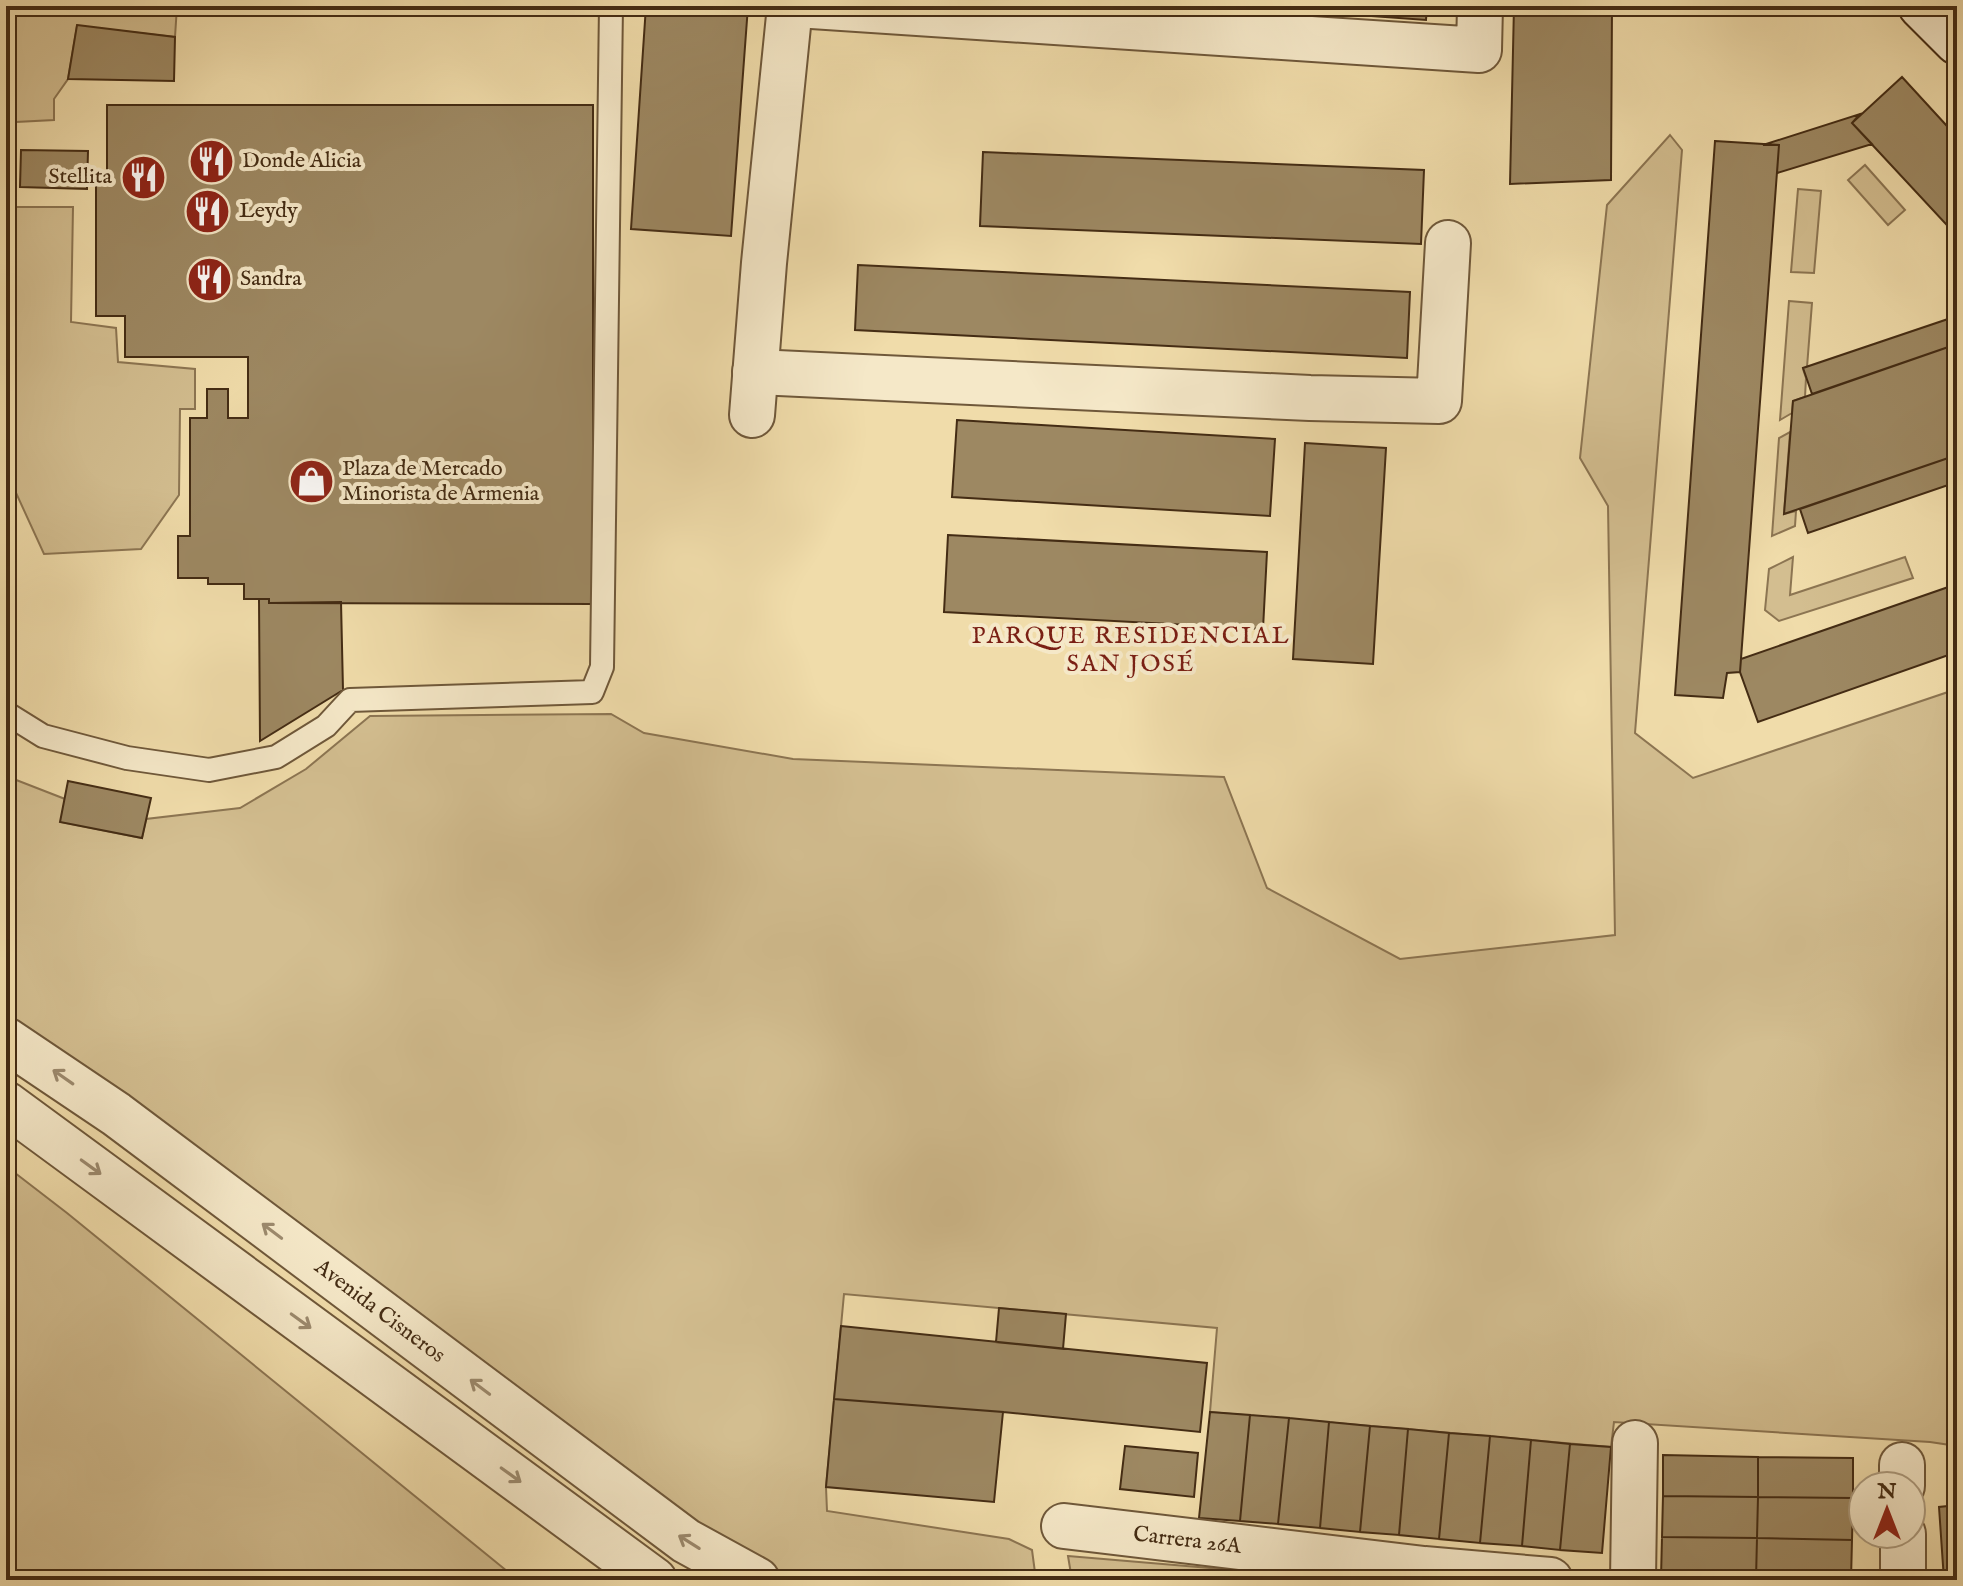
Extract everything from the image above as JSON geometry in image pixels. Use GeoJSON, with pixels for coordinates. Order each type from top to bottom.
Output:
{"type":"FeatureCollection","features":[{"type":"Feature","properties":{"kind":"street"},"geometry":{"type":"LineString","coordinates":[[752,415],[790,6]]}},
{"type":"Feature","properties":{"kind":"street"},"geometry":{"type":"LineString","coordinates":[[812,6],[1479,50],[1480,6]]}},
{"type":"Feature","properties":{"kind":"street"},"geometry":{"type":"LineString","coordinates":[[1921,6],[1957,42]]}},
{"type":"Feature","properties":{"kind":"street"},"geometry":{"type":"LineString","coordinates":[[755,372],[1216,394],[1439,401],[1448,243]]}},
{"type":"Feature","properties":{"kind":"street","name":"Avenida Cisneros"},"geometry":{"type":"LineString","coordinates":[[6,1040],[116,1114],[686,1541],[757,1580]]}},
{"type":"Feature","properties":{"kind":"street"},"geometry":{"type":"LineString","coordinates":[[6,1104],[654,1580]]}},
{"type":"Feature","properties":{"kind":"street"},"geometry":{"type":"LineString","coordinates":[[1633,1580],[1635,1443]]}},
{"type":"Feature","properties":{"kind":"street","name":"Carrera 26A"},"geometry":{"type":"LineString","coordinates":[[1064,1526],[1424,1574],[1550,1580]]}},
{"type":"Feature","properties":{"kind":"street"},"geometry":{"type":"LineString","coordinates":[[1903,1550],[1903,1580]]}},
{"type":"Feature","properties":{"kind":"lane"},"geometry":{"type":"LineString","coordinates":[[6,713],[43,736],[127,758],[209,770],[276,757],[326,726],[350,700],[592,692],[602,667],[611,6]]}},
{"type":"Feature","properties":{"kind":"shaded area"},"geometry":{"type":"Polygon","coordinates":[[[6,6],[177,6],[175,37],[77,26],[68,79],[54,99],[54,120],[16,122],[14,207],[73,207],[71,322],[116,328],[118,362],[195,369],[195,409],[180,409],[179,495],[141,549],[44,554],[6,471],[6,6]]]}},
{"type":"Feature","properties":{"kind":"shaded area"},"geometry":{"type":"Polygon","coordinates":[[[1670,135],[1682,150],[1635,733],[1693,778],[1957,689],[1957,1446],[1614,1422],[1611,1447],[1210,1412],[1217,1328],[844,1294],[826,1487],[827,1511],[1009,1539],[1032,1550],[1036,1580],[774,1580],[6,1023],[6,776],[65,799],[61,822],[142,838],[146,819],[240,808],[306,769],[370,716],[611,714],[644,733],[793,759],[1224,777],[1267,888],[1400,959],[1615,935],[1608,506],[1580,458],[1607,205],[1670,135]]]}},
{"type":"Feature","properties":{"kind":"shaded area"},"geometry":{"type":"Polygon","coordinates":[[[1865,165],[1905,210],[1888,225],[1848,180],[1865,165]]]}},
{"type":"Feature","properties":{"kind":"shaded area"},"geometry":{"type":"Polygon","coordinates":[[[1798,189],[1821,191],[1814,273],[1791,272],[1798,189]]]}},
{"type":"Feature","properties":{"kind":"shaded area"},"geometry":{"type":"Polygon","coordinates":[[[1789,301],[1812,303],[1807,367],[1803,369],[1805,397],[1793,401],[1792,413],[1780,420],[1789,301]]]}},
{"type":"Feature","properties":{"kind":"shaded area"},"geometry":{"type":"Polygon","coordinates":[[[1790,432],[1784,514],[1796,511],[1795,526],[1772,536],[1779,438],[1790,432]]]}},
{"type":"Feature","properties":{"kind":"shaded area"},"geometry":{"type":"Polygon","coordinates":[[[1793,557],[1790,595],[1905,557],[1913,578],[1779,621],[1765,610],[1769,569],[1793,557]]]}},
{"type":"Feature","properties":{"kind":"shaded area"},"geometry":{"type":"Polygon","coordinates":[[[6,1166],[67,1213],[518,1580],[6,1580],[6,1166]]]}},
{"type":"Feature","properties":{"kind":"shaded area"},"geometry":{"type":"Polygon","coordinates":[[[1068,1556],[1351,1580],[1072,1580],[1068,1556]]]}},
{"type":"Feature","properties":{"kind":"building"},"geometry":{"type":"Polygon","coordinates":[[[646,6],[748,6],[731,236],[631,229],[646,6]]]}},
{"type":"Feature","properties":{"kind":"building"},"geometry":{"type":"Polygon","coordinates":[[[1230,6],[1427,6],[1426,20],[1230,6]]]}},
{"type":"Feature","properties":{"kind":"building"},"geometry":{"type":"Polygon","coordinates":[[[1514,6],[1612,6],[1611,180],[1510,184],[1514,6]]]}},
{"type":"Feature","properties":{"kind":"building"},"geometry":{"type":"Polygon","coordinates":[[[77,25],[175,37],[174,81],[68,79],[77,25]]]}},
{"type":"Feature","properties":{"kind":"building"},"geometry":{"type":"Polygon","coordinates":[[[1902,77],[1957,137],[1957,236],[1852,123],[1902,77]]]}},
{"type":"Feature","properties":{"kind":"building"},"geometry":{"type":"Polygon","coordinates":[[[107,105],[593,105],[593,604],[269,603],[269,599],[244,599],[244,584],[208,584],[208,578],[178,578],[178,536],[190,536],[190,418],[207,418],[207,389],[228,389],[228,418],[248,418],[248,357],[125,357],[125,316],[96,316],[96,180],[107,180],[107,105]]]}},
{"type":"Feature","properties":{"kind":"building"},"geometry":{"type":"Polygon","coordinates":[[[1860,114],[1852,123],[1872,144],[1777,173],[1779,145],[1763,145],[1860,114]]]}},
{"type":"Feature","properties":{"kind":"building"},"geometry":{"type":"Polygon","coordinates":[[[1715,141],[1779,145],[1740,672],[1727,673],[1723,698],[1675,695],[1715,141]]]}},
{"type":"Feature","properties":{"kind":"building"},"geometry":{"type":"Polygon","coordinates":[[[21,150],[88,151],[87,189],[20,187],[21,150]]]}},
{"type":"Feature","properties":{"kind":"building"},"geometry":{"type":"Polygon","coordinates":[[[983,152],[1424,170],[1421,244],[980,226],[983,152]]]}},
{"type":"Feature","properties":{"kind":"building"},"geometry":{"type":"Polygon","coordinates":[[[858,265],[1410,292],[1407,358],[855,330],[858,265]]]}},
{"type":"Feature","properties":{"kind":"building"},"geometry":{"type":"Polygon","coordinates":[[[1957,316],[1957,344],[1812,394],[1803,368],[1957,316]]]}},
{"type":"Feature","properties":{"kind":"building"},"geometry":{"type":"Polygon","coordinates":[[[1957,344],[1957,455],[1784,514],[1793,401],[1957,344]]]}},
{"type":"Feature","properties":{"kind":"building"},"geometry":{"type":"Polygon","coordinates":[[[957,420],[1275,439],[1270,516],[952,497],[957,420]]]}},
{"type":"Feature","properties":{"kind":"building"},"geometry":{"type":"Polygon","coordinates":[[[1305,443],[1386,448],[1373,664],[1293,659],[1305,443]]]}},
{"type":"Feature","properties":{"kind":"building"},"geometry":{"type":"Polygon","coordinates":[[[1957,455],[1957,482],[1808,533],[1800,509],[1957,455]]]}},
{"type":"Feature","properties":{"kind":"building"},"geometry":{"type":"Polygon","coordinates":[[[948,535],[1267,552],[1263,629],[944,612],[948,535]]]}},
{"type":"Feature","properties":{"kind":"building"},"geometry":{"type":"Polygon","coordinates":[[[1957,584],[1957,652],[1758,722],[1740,672],[1741,659],[1957,584]]]}},
{"type":"Feature","properties":{"kind":"building"},"geometry":{"type":"Polygon","coordinates":[[[259,599],[269,599],[269,603],[341,602],[343,690],[260,741],[259,599]]]}},
{"type":"Feature","properties":{"kind":"building"},"geometry":{"type":"Polygon","coordinates":[[[68,781],[151,798],[142,838],[60,822],[68,781]]]}},
{"type":"Feature","properties":{"kind":"building"},"geometry":{"type":"Polygon","coordinates":[[[999,1308],[1066,1314],[1063,1349],[996,1342],[999,1308]]]}},
{"type":"Feature","properties":{"kind":"building"},"geometry":{"type":"Polygon","coordinates":[[[841,1326],[1207,1363],[1200,1432],[834,1399],[841,1326]]]}},
{"type":"Feature","properties":{"kind":"building"},"geometry":{"type":"Polygon","coordinates":[[[834,1399],[1003,1412],[994,1502],[826,1487],[834,1399]]]}},
{"type":"Feature","properties":{"kind":"building"},"geometry":{"type":"Polygon","coordinates":[[[1210,1412],[1250,1415],[1240,1521],[1199,1518],[1210,1412]]]}},
{"type":"Feature","properties":{"kind":"building"},"geometry":{"type":"Polygon","coordinates":[[[1250,1415],[1289,1418],[1278,1524],[1240,1521],[1250,1415]]]}},
{"type":"Feature","properties":{"kind":"building"},"geometry":{"type":"Polygon","coordinates":[[[1289,1418],[1329,1422],[1320,1528],[1278,1524],[1289,1418]]]}},
{"type":"Feature","properties":{"kind":"building"},"geometry":{"type":"Polygon","coordinates":[[[1329,1422],[1370,1426],[1360,1532],[1320,1528],[1329,1422]]]}},
{"type":"Feature","properties":{"kind":"building"},"geometry":{"type":"Polygon","coordinates":[[[1370,1426],[1408,1429],[1399,1535],[1360,1532],[1370,1426]]]}},
{"type":"Feature","properties":{"kind":"building"},"geometry":{"type":"Polygon","coordinates":[[[1408,1429],[1449,1433],[1439,1539],[1399,1535],[1408,1429]]]}},
{"type":"Feature","properties":{"kind":"building"},"geometry":{"type":"Polygon","coordinates":[[[1449,1433],[1490,1436],[1480,1543],[1439,1539],[1449,1433]]]}},
{"type":"Feature","properties":{"kind":"building"},"geometry":{"type":"Polygon","coordinates":[[[1490,1436],[1531,1440],[1522,1546],[1480,1543],[1490,1436]]]}},
{"type":"Feature","properties":{"kind":"building"},"geometry":{"type":"Polygon","coordinates":[[[1531,1440],[1570,1444],[1560,1550],[1522,1546],[1531,1440]]]}},
{"type":"Feature","properties":{"kind":"building"},"geometry":{"type":"Polygon","coordinates":[[[1570,1444],[1611,1447],[1602,1553],[1560,1550],[1570,1444]]]}},
{"type":"Feature","properties":{"kind":"building"},"geometry":{"type":"Polygon","coordinates":[[[1125,1446],[1198,1453],[1194,1497],[1120,1489],[1125,1446]]]}},
{"type":"Feature","properties":{"kind":"building"},"geometry":{"type":"Polygon","coordinates":[[[1663,1455],[1758,1457],[1758,1497],[1663,1496],[1663,1455]]]}},
{"type":"Feature","properties":{"kind":"building"},"geometry":{"type":"Polygon","coordinates":[[[1758,1457],[1853,1458],[1853,1470],[1847,1470],[1847,1498],[1758,1497],[1758,1457]]]}},
{"type":"Feature","properties":{"kind":"building"},"geometry":{"type":"Polygon","coordinates":[[[1663,1496],[1758,1497],[1757,1538],[1662,1537],[1663,1496]]]}},
{"type":"Feature","properties":{"kind":"building"},"geometry":{"type":"Polygon","coordinates":[[[1758,1497],[1847,1498],[1847,1540],[1757,1538],[1758,1497]]]}},
{"type":"Feature","properties":{"kind":"building"},"geometry":{"type":"Polygon","coordinates":[[[1957,1505],[1957,1580],[1944,1580],[1939,1507],[1957,1505]]]}},
{"type":"Feature","properties":{"kind":"building"},"geometry":{"type":"Polygon","coordinates":[[[1662,1537],[1757,1538],[1756,1579],[1661,1578],[1662,1537]]]}},
{"type":"Feature","properties":{"kind":"building"},"geometry":{"type":"Polygon","coordinates":[[[1757,1538],[1847,1540],[1847,1550],[1852,1550],[1851,1580],[1756,1579],[1757,1538]]]}},
{"type":"Feature","properties":{"kind":"place","name":"Donde Alicia"},"geometry":{"type":"Point","coordinates":[211,161]}},
{"type":"Feature","properties":{"kind":"place","name":"Stellita"},"geometry":{"type":"Point","coordinates":[143,177]}},
{"type":"Feature","properties":{"kind":"place","name":"Leydy"},"geometry":{"type":"Point","coordinates":[208,211]}},
{"type":"Feature","properties":{"kind":"place","name":"Sandra"},"geometry":{"type":"Point","coordinates":[209,279]}},
{"type":"Feature","properties":{"kind":"place","name":"Plaza de Mercado Minorista de Armenia"},"geometry":{"type":"Point","coordinates":[311,482]}},
{"type":"Feature","properties":{"kind":"district","name":"PARQUE RESIDENCIAL SAN JOSÉ"},"geometry":{"type":"Point","coordinates":[1131,650]}}]}
